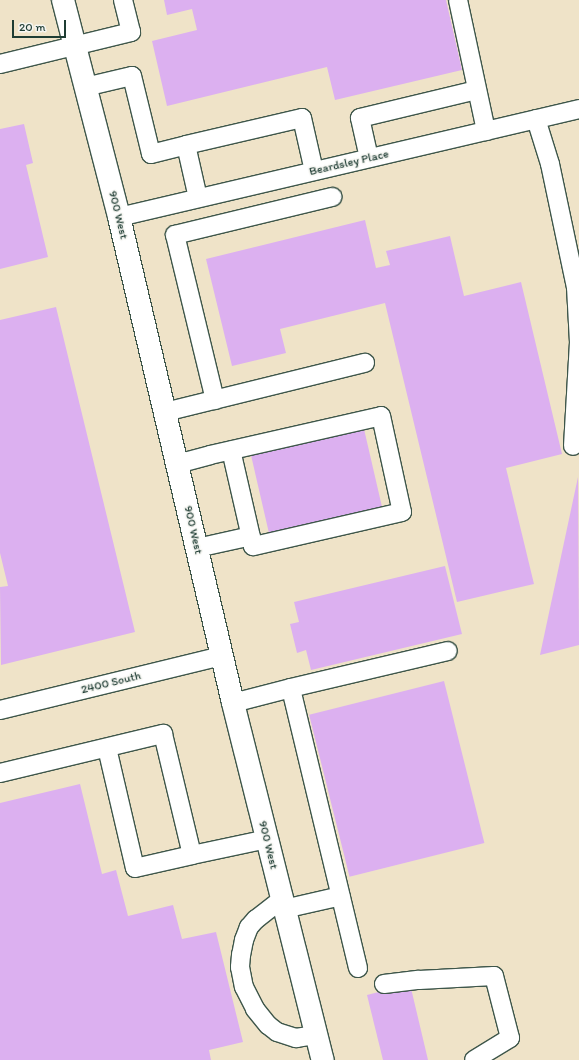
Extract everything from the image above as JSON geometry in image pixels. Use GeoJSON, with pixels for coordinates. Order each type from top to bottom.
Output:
{"type":"FeatureCollection","features":[{"type":"Feature","properties":{"kind":"main road","name":"900 West"},"geometry":{"type":"LineString","coordinates":[[63,0],[119,217],[233,703],[322,1060]]}},
{"type":"Feature","properties":{"kind":"street"},"geometry":{"type":"LineString","coordinates":[[0,64],[131,32],[123,0]]}},
{"type":"Feature","properties":{"kind":"street"},"geometry":{"type":"LineString","coordinates":[[458,0],[486,131]]}},
{"type":"Feature","properties":{"kind":"street"},"geometry":{"type":"LineString","coordinates":[[85,88],[132,76],[151,154],[302,118],[314,171]]}},
{"type":"Feature","properties":{"kind":"street"},"geometry":{"type":"LineString","coordinates":[[369,158],[360,118],[477,90]]}},
{"type":"Feature","properties":{"kind":"street","name":"Beardsley Place"},"geometry":{"type":"LineString","coordinates":[[119,217],[579,109]]}},
{"type":"Feature","properties":{"kind":"street"},"geometry":{"type":"LineString","coordinates":[[536,119],[550,164],[576,287],[579,342],[573,446]]}},
{"type":"Feature","properties":{"kind":"street"},"geometry":{"type":"LineString","coordinates":[[186,145],[198,198]]}},
{"type":"Feature","properties":{"kind":"street"},"geometry":{"type":"LineString","coordinates":[[215,400],[175,235],[332,197]]}},
{"type":"Feature","properties":{"kind":"street"},"geometry":{"type":"LineString","coordinates":[[165,412],[365,363]]}},
{"type":"Feature","properties":{"kind":"street"},"geometry":{"type":"LineString","coordinates":[[177,464],[231,450],[381,416],[402,512],[253,546],[231,450]]}},
{"type":"Feature","properties":{"kind":"street"},"geometry":{"type":"LineString","coordinates":[[197,548],[251,536]]}},
{"type":"Feature","properties":{"kind":"street"},"geometry":{"type":"LineString","coordinates":[[233,703],[448,651]]}},
{"type":"Feature","properties":{"kind":"street","name":"2400 South"},"geometry":{"type":"LineString","coordinates":[[0,710],[222,656]]}},
{"type":"Feature","properties":{"kind":"street"},"geometry":{"type":"LineString","coordinates":[[291,688],[358,968]]}},
{"type":"Feature","properties":{"kind":"street"},"geometry":{"type":"LineString","coordinates":[[0,773],[164,734],[192,855]]}},
{"type":"Feature","properties":{"kind":"street"},"geometry":{"type":"LineString","coordinates":[[107,748],[136,868],[267,839]]}},
{"type":"Feature","properties":{"kind":"street"},"geometry":{"type":"LineString","coordinates":[[316,1035],[296,1038],[277,1032],[268,1025],[255,1009],[244,986],[240,966],[241,955],[249,927],[256,919],[283,904],[341,896]]}},
{"type":"Feature","properties":{"kind":"street"},"geometry":{"type":"LineString","coordinates":[[384,984],[419,980],[494,976],[510,1038],[474,1060]]}},
{"type":"Feature","properties":{"kind":"building"},"geometry":{"type":"Polygon","coordinates":[[[164,0],[446,0],[462,70],[335,100],[327,67],[167,106],[152,41],[197,30],[192,9],[167,15],[164,0]]]}},
{"type":"Feature","properties":{"kind":"building"},"geometry":{"type":"Polygon","coordinates":[[[24,124],[33,163],[26,165],[48,257],[0,269],[0,129],[24,124]]]}},
{"type":"Feature","properties":{"kind":"building"},"geometry":{"type":"Polygon","coordinates":[[[365,220],[376,268],[390,265],[386,251],[450,236],[464,296],[521,282],[562,454],[506,468],[534,584],[457,602],[385,303],[280,329],[286,353],[232,366],[206,259],[365,220]]]}},
{"type":"Feature","properties":{"kind":"building"},"geometry":{"type":"Polygon","coordinates":[[[56,307],[135,632],[1,665],[0,587],[8,586],[0,553],[0,320],[56,307]]]}},
{"type":"Feature","properties":{"kind":"building"},"geometry":{"type":"Polygon","coordinates":[[[364,429],[383,510],[270,536],[251,455],[364,429]]]}},
{"type":"Feature","properties":{"kind":"building"},"geometry":{"type":"Polygon","coordinates":[[[578,477],[579,645],[540,655],[578,477]]]}},
{"type":"Feature","properties":{"kind":"building"},"geometry":{"type":"Polygon","coordinates":[[[445,566],[462,634],[311,670],[306,650],[297,653],[290,624],[299,622],[294,602],[445,566]]]}},
{"type":"Feature","properties":{"kind":"building"},"geometry":{"type":"Polygon","coordinates":[[[444,681],[484,843],[350,877],[309,715],[444,681]]]}},
{"type":"Feature","properties":{"kind":"building"},"geometry":{"type":"Polygon","coordinates":[[[80,784],[102,874],[116,870],[128,916],[173,905],[182,939],[216,932],[243,1042],[209,1050],[211,1060],[0,1060],[0,803],[80,784]]]}},
{"type":"Feature","properties":{"kind":"building"},"geometry":{"type":"Polygon","coordinates":[[[410,984],[428,1060],[383,1060],[367,995],[410,984]]]}}]}
